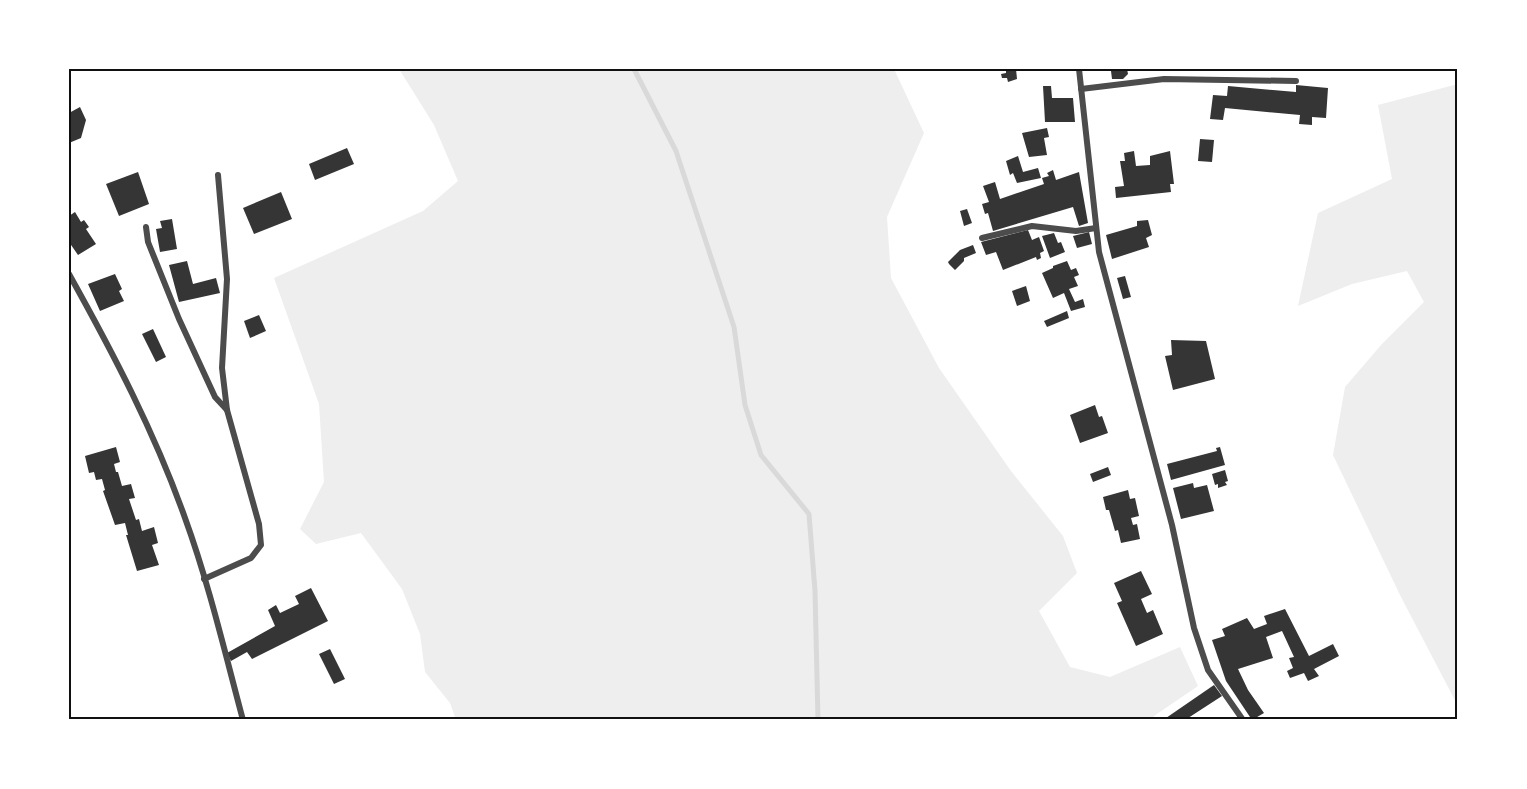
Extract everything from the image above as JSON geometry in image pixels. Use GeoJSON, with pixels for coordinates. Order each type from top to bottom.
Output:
{"type":"FeatureCollection","features":[{"type":"Feature","properties":{"kind":"street"},"geometry":{"type":"LineString","coordinates":[[1079,69],[1099,252],[1172,525],[1194,628],[1208,670],[1243,720]]}},
{"type":"Feature","properties":{"kind":"street"},"geometry":{"type":"LineString","coordinates":[[1081,89],[1164,79],[1296,81]]}},
{"type":"Feature","properties":{"kind":"street"},"geometry":{"type":"LineString","coordinates":[[204,579],[251,558],[261,545],[259,524],[227,410],[222,368],[227,279],[218,175]]}},
{"type":"Feature","properties":{"kind":"street"},"geometry":{"type":"LineString","coordinates":[[146,226],[148,242],[179,319],[215,397],[227,410]]}},
{"type":"Feature","properties":{"kind":"street"},"geometry":{"type":"LineString","coordinates":[[982,238],[1032,226],[1076,231],[1096,228]]}},
{"type":"Feature","properties":{"kind":"street"},"geometry":{"type":"LineString","coordinates":[[69,274],[108,345],[164,464],[186,519],[243,720]]}},
{"type":"Feature","properties":{"kind":"shaded area"},"geometry":{"type":"Polygon","coordinates":[[[399,69],[894,69],[924,133],[887,217],[891,278],[939,368],[1011,471],[1063,536],[1077,573],[1039,611],[1070,667],[1110,677],[1180,647],[1198,686],[1154,716],[1152,720],[456,720],[450,703],[425,672],[420,634],[402,589],[361,533],[316,544],[300,529],[324,482],[319,404],[274,278],[423,211],[458,181],[434,125],[399,69]]]}},
{"type":"Feature","properties":{"kind":"shaded area"},"geometry":{"type":"Polygon","coordinates":[[[1458,84],[1458,706],[1401,597],[1333,455],[1345,387],[1382,344],[1424,302],[1407,271],[1352,284],[1298,306],[1318,213],[1392,179],[1378,105],[1458,84]]]}},
{"type":"Feature","properties":{"kind":"building"},"geometry":{"type":"Polygon","coordinates":[[[1006,69],[1016,69],[1017,79],[1008,82],[1007,78],[1002,78],[1001,74],[1006,73],[1006,69]]]}},
{"type":"Feature","properties":{"kind":"building"},"geometry":{"type":"Polygon","coordinates":[[[1127,69],[1128,74],[1123,79],[1112,79],[1111,71],[1127,69]]]}},
{"type":"Feature","properties":{"kind":"building"},"geometry":{"type":"Polygon","coordinates":[[[1296,85],[1328,88],[1326,118],[1312,117],[1312,125],[1299,124],[1300,115],[1225,108],[1223,120],[1210,119],[1213,95],[1227,96],[1228,86],[1296,92],[1296,85]]]}},
{"type":"Feature","properties":{"kind":"building"},"geometry":{"type":"Polygon","coordinates":[[[1043,86],[1051,86],[1052,98],[1073,98],[1075,122],[1045,122],[1043,86]]]}},
{"type":"Feature","properties":{"kind":"building"},"geometry":{"type":"Polygon","coordinates":[[[80,107],[86,120],[81,138],[69,143],[69,113],[80,107]]]}},
{"type":"Feature","properties":{"kind":"building"},"geometry":{"type":"Polygon","coordinates":[[[1047,128],[1049,137],[1044,138],[1047,155],[1029,157],[1022,133],[1047,128]]]}},
{"type":"Feature","properties":{"kind":"building"},"geometry":{"type":"Polygon","coordinates":[[[1200,139],[1214,140],[1212,162],[1198,161],[1200,139]]]}},
{"type":"Feature","properties":{"kind":"building"},"geometry":{"type":"Polygon","coordinates":[[[347,148],[354,164],[315,180],[309,164],[347,148]]]}},
{"type":"Feature","properties":{"kind":"building"},"geometry":{"type":"Polygon","coordinates":[[[1134,151],[1136,166],[1150,165],[1150,156],[1170,151],[1174,184],[1170,184],[1171,192],[1116,198],[1115,187],[1124,186],[1120,161],[1125,161],[1124,153],[1134,151]]]}},
{"type":"Feature","properties":{"kind":"building"},"geometry":{"type":"Polygon","coordinates":[[[1018,156],[1023,172],[1038,168],[1041,178],[1017,183],[1013,173],[1010,175],[1006,161],[1018,156]]]}},
{"type":"Feature","properties":{"kind":"building"},"geometry":{"type":"Polygon","coordinates":[[[1053,170],[1056,180],[1079,172],[1088,223],[1079,226],[1073,207],[993,231],[988,213],[985,214],[982,204],[989,202],[983,186],[995,182],[1000,199],[1044,184],[1042,178],[1049,176],[1047,173],[1053,170]]]}},
{"type":"Feature","properties":{"kind":"building"},"geometry":{"type":"Polygon","coordinates":[[[138,172],[149,204],[119,216],[106,184],[138,172]]]}},
{"type":"Feature","properties":{"kind":"building"},"geometry":{"type":"Polygon","coordinates":[[[281,192],[292,219],[254,234],[243,208],[281,192]]]}},
{"type":"Feature","properties":{"kind":"building"},"geometry":{"type":"Polygon","coordinates":[[[967,209],[972,223],[964,226],[960,211],[967,209]]]}},
{"type":"Feature","properties":{"kind":"building"},"geometry":{"type":"Polygon","coordinates":[[[75,212],[81,222],[84,220],[89,227],[86,229],[96,244],[78,255],[69,242],[69,216],[75,212]]]}},
{"type":"Feature","properties":{"kind":"building"},"geometry":{"type":"Polygon","coordinates":[[[172,219],[177,249],[160,252],[156,229],[162,228],[160,221],[172,219]]]}},
{"type":"Feature","properties":{"kind":"building"},"geometry":{"type":"Polygon","coordinates":[[[1148,220],[1152,235],[1146,238],[1149,247],[1112,259],[1106,235],[1137,226],[1137,221],[1148,220]]]}},
{"type":"Feature","properties":{"kind":"building"},"geometry":{"type":"Polygon","coordinates":[[[1028,230],[1032,240],[1039,237],[1044,251],[1040,253],[1041,258],[1037,260],[1036,257],[1003,270],[996,252],[986,255],[981,242],[1028,230]]]}},
{"type":"Feature","properties":{"kind":"building"},"geometry":{"type":"Polygon","coordinates":[[[1089,232],[1092,244],[1077,248],[1073,236],[1089,232]]]}},
{"type":"Feature","properties":{"kind":"building"},"geometry":{"type":"Polygon","coordinates":[[[1054,233],[1065,252],[1050,258],[1042,236],[1054,233]]]}},
{"type":"Feature","properties":{"kind":"building"},"geometry":{"type":"Polygon","coordinates":[[[973,245],[976,253],[964,258],[955,270],[948,262],[960,250],[973,245]]]}},
{"type":"Feature","properties":{"kind":"building"},"geometry":{"type":"Polygon","coordinates":[[[187,261],[193,284],[216,278],[220,293],[179,302],[169,265],[187,261]]]}},
{"type":"Feature","properties":{"kind":"building"},"geometry":{"type":"Polygon","coordinates":[[[1067,261],[1071,270],[1076,268],[1079,275],[1074,277],[1078,286],[1069,289],[1075,302],[1083,299],[1085,307],[1071,311],[1064,293],[1053,298],[1042,273],[1067,261]]]}},
{"type":"Feature","properties":{"kind":"building"},"geometry":{"type":"Polygon","coordinates":[[[115,274],[122,289],[119,291],[124,301],[100,311],[88,284],[115,274]]]}},
{"type":"Feature","properties":{"kind":"building"},"geometry":{"type":"Polygon","coordinates":[[[1125,276],[1131,297],[1123,299],[1117,278],[1125,276]]]}},
{"type":"Feature","properties":{"kind":"building"},"geometry":{"type":"Polygon","coordinates":[[[1026,286],[1030,301],[1017,306],[1012,291],[1026,286]]]}},
{"type":"Feature","properties":{"kind":"building"},"geometry":{"type":"Polygon","coordinates":[[[1067,311],[1069,318],[1047,327],[1044,321],[1067,311]]]}},
{"type":"Feature","properties":{"kind":"building"},"geometry":{"type":"Polygon","coordinates":[[[259,315],[266,331],[250,338],[244,321],[259,315]]]}},
{"type":"Feature","properties":{"kind":"building"},"geometry":{"type":"Polygon","coordinates":[[[153,329],[166,357],[156,362],[142,334],[153,329]]]}},
{"type":"Feature","properties":{"kind":"building"},"geometry":{"type":"Polygon","coordinates":[[[1171,340],[1206,341],[1215,379],[1173,390],[1165,356],[1172,355],[1171,340]]]}},
{"type":"Feature","properties":{"kind":"building"},"geometry":{"type":"Polygon","coordinates":[[[1095,405],[1108,433],[1080,443],[1070,415],[1095,405]]]}},
{"type":"Feature","properties":{"kind":"building"},"geometry":{"type":"Polygon","coordinates":[[[116,447],[120,462],[114,464],[116,472],[118,472],[122,486],[131,484],[135,498],[129,499],[136,520],[139,519],[142,531],[154,527],[158,543],[152,545],[159,565],[137,571],[126,535],[128,535],[125,523],[115,525],[103,491],[105,490],[102,479],[96,480],[94,472],[89,473],[85,456],[116,447]]]}},
{"type":"Feature","properties":{"kind":"building"},"geometry":{"type":"Polygon","coordinates":[[[1220,447],[1225,465],[1171,480],[1167,464],[1217,451],[1216,448],[1220,447]]]}},
{"type":"Feature","properties":{"kind":"building"},"geometry":{"type":"Polygon","coordinates":[[[1108,467],[1111,475],[1093,482],[1090,474],[1108,467]]]}},
{"type":"Feature","properties":{"kind":"building"},"geometry":{"type":"Polygon","coordinates":[[[1225,470],[1227,485],[1218,488],[1212,474],[1225,470]]]}},
{"type":"Feature","properties":{"kind":"building"},"geometry":{"type":"Polygon","coordinates":[[[1193,483],[1194,488],[1207,485],[1214,511],[1181,519],[1173,488],[1193,483]]]}},
{"type":"Feature","properties":{"kind":"building"},"geometry":{"type":"Polygon","coordinates":[[[1128,490],[1130,499],[1135,498],[1139,516],[1131,518],[1133,525],[1137,524],[1140,539],[1121,543],[1109,510],[1106,510],[1103,497],[1128,490]]]}},
{"type":"Feature","properties":{"kind":"building"},"geometry":{"type":"Polygon","coordinates":[[[1141,571],[1152,594],[1141,599],[1147,613],[1153,610],[1163,634],[1136,646],[1117,603],[1122,601],[1114,583],[1141,571]]]}},
{"type":"Feature","properties":{"kind":"building"},"geometry":{"type":"Polygon","coordinates":[[[311,588],[328,621],[252,659],[247,652],[231,661],[227,653],[275,626],[268,610],[276,605],[280,613],[299,604],[295,596],[311,588]]]}},
{"type":"Feature","properties":{"kind":"building"},"geometry":{"type":"Polygon","coordinates":[[[1285,609],[1309,656],[1333,644],[1339,656],[1314,669],[1319,676],[1308,681],[1304,673],[1290,678],[1287,671],[1293,668],[1289,658],[1294,657],[1282,631],[1266,637],[1273,658],[1238,669],[1248,690],[1264,713],[1252,720],[1226,681],[1212,640],[1225,636],[1222,629],[1247,618],[1254,629],[1267,624],[1264,616],[1285,609]]]}},
{"type":"Feature","properties":{"kind":"building"},"geometry":{"type":"Polygon","coordinates":[[[330,649],[345,679],[334,684],[319,654],[330,649]]]}},
{"type":"Feature","properties":{"kind":"building"},"geometry":{"type":"Polygon","coordinates":[[[1214,685],[1222,696],[1185,720],[1167,720],[1166,718],[1214,685]]]}},
{"type":"Feature","properties":{"kind":"waterway"},"geometry":{"type":"LineString","coordinates":[[634,69],[676,151],[734,327],[745,405],[761,455],[809,514],[815,591],[818,720]]}}]}
